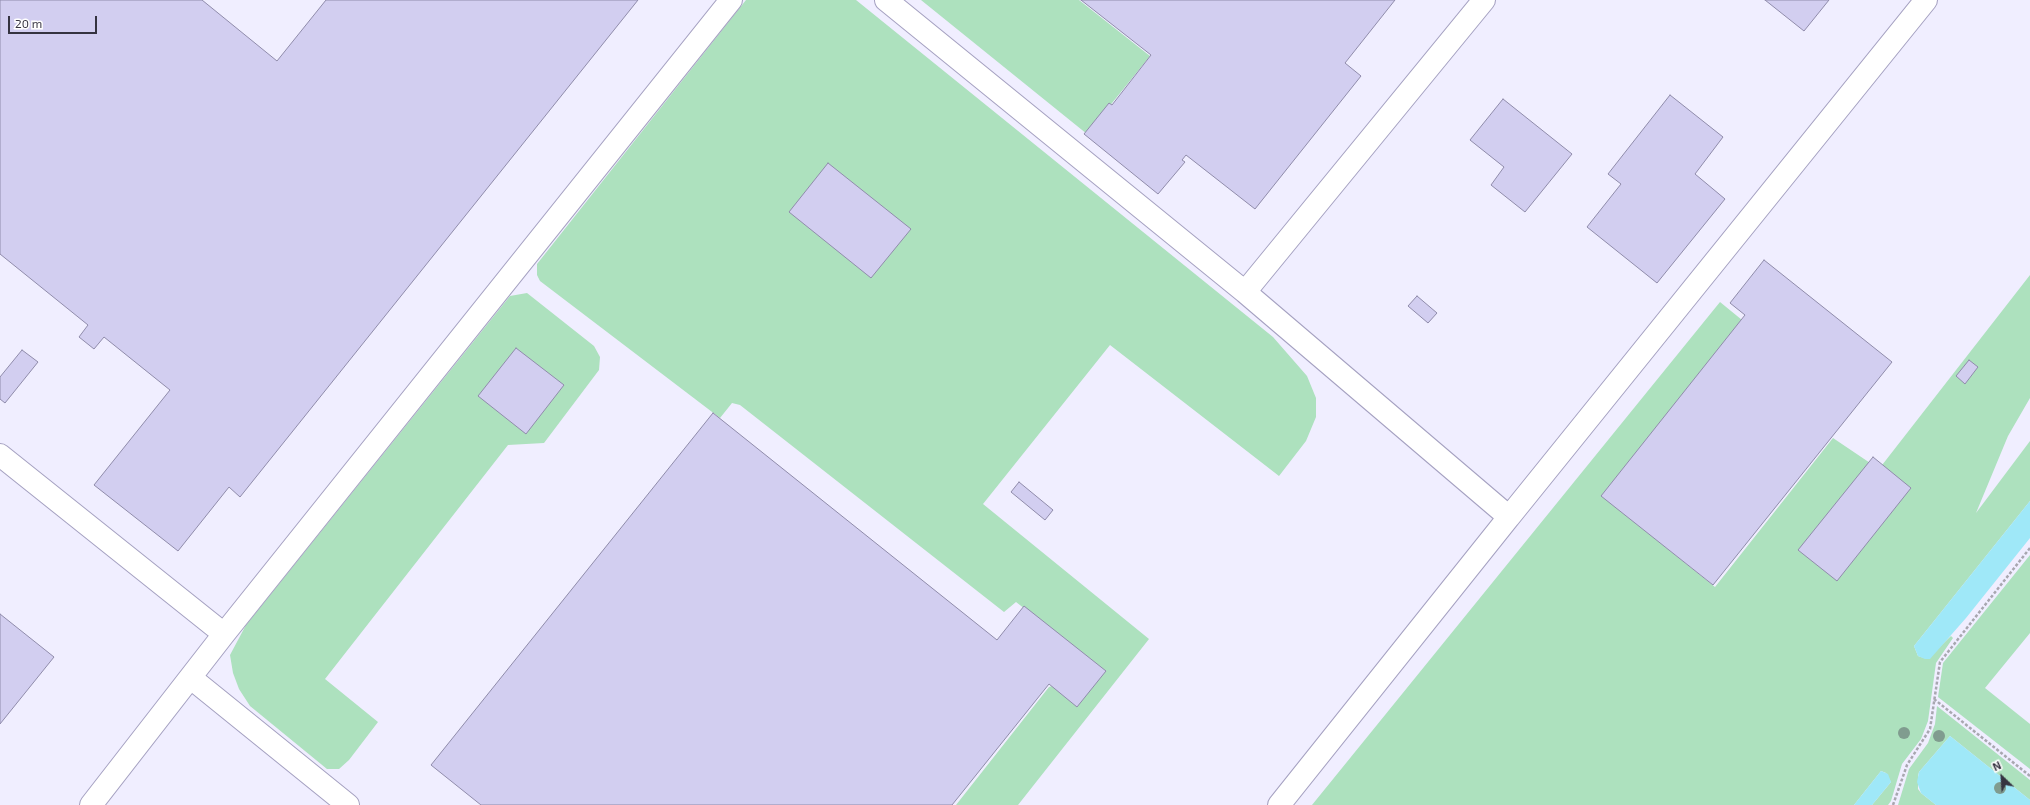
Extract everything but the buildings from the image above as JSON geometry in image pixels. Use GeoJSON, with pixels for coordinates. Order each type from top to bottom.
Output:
{"type":"FeatureCollection","features":[{"type":"Feature","properties":{"kind":"lane"},"geometry":{"type":"LineString","coordinates":[[91,805],[224,634],[731,0]]}},
{"type":"Feature","properties":{"kind":"lane"},"geometry":{"type":"LineString","coordinates":[[886,0],[1245,292],[1509,517]]}},
{"type":"Feature","properties":{"kind":"lane"},"geometry":{"type":"LineString","coordinates":[[1245,292],[1484,0]]}},
{"type":"Feature","properties":{"kind":"lane"},"geometry":{"type":"LineString","coordinates":[[1279,805],[1926,0]]}},
{"type":"Feature","properties":{"kind":"lane"},"geometry":{"type":"LineString","coordinates":[[0,455],[224,634]]}},
{"type":"Feature","properties":{"kind":"lane"},"geometry":{"type":"LineString","coordinates":[[191,678],[348,805]]}},
{"type":"Feature","properties":{"kind":"path"},"geometry":{"type":"LineString","coordinates":[[1893,805],[1907,766],[1930,728],[1940,662],[2030,548]]}},
{"type":"Feature","properties":{"kind":"path"},"geometry":{"type":"LineString","coordinates":[[1934,699],[2030,776]]}},
{"type":"Feature","properties":{"kind":"shaded area"},"geometry":{"type":"Polygon","coordinates":[[[0,0],[2030,0],[2030,805],[0,805],[0,0]]]}},
{"type":"Feature","properties":{"kind":"green space"},"geometry":{"type":"Polygon","coordinates":[[[746,0],[856,0],[1273,337],[1307,376],[1316,398],[1316,417],[1306,441],[1279,476],[1110,345],[983,504],[1149,639],[1018,805],[956,805],[1049,687],[1102,669],[1016,602],[1004,612],[740,405],[732,403],[720,418],[540,281],[537,275],[537,264],[746,0]]]}},
{"type":"Feature","properties":{"kind":"green space"},"geometry":{"type":"Polygon","coordinates":[[[921,0],[1079,0],[1150,56],[1087,134],[921,0]]]}},
{"type":"Feature","properties":{"kind":"green space"},"geometry":{"type":"Polygon","coordinates":[[[2030,275],[2030,398],[2008,436],[1976,513],[2030,441],[2030,501],[1914,646],[1918,656],[1927,659],[1951,636],[1953,638],[1936,663],[1928,721],[1921,739],[1902,764],[1891,801],[1888,805],[1872,805],[1891,782],[1886,773],[1881,771],[1854,805],[1312,805],[1720,302],[1742,320],[1602,496],[1715,587],[1833,438],[1879,469],[2030,275]]]}},
{"type":"Feature","properties":{"kind":"green space"},"geometry":{"type":"Polygon","coordinates":[[[527,293],[594,346],[600,357],[599,370],[544,443],[508,445],[325,679],[378,722],[349,760],[339,769],[327,769],[250,706],[239,689],[233,673],[230,655],[246,625],[510,296],[527,293]]]}},
{"type":"Feature","properties":{"kind":"green space"},"geometry":{"type":"Polygon","coordinates":[[[2030,555],[2030,633],[1985,688],[2030,724],[2030,769],[1938,697],[1943,663],[2030,555]]]}},
{"type":"Feature","properties":{"kind":"green space"},"geometry":{"type":"Polygon","coordinates":[[[1937,706],[2030,780],[2030,800],[1950,736],[1919,772],[1918,776],[1918,789],[1936,805],[1898,805],[1909,769],[1928,743],[1935,724],[1937,706]]]}},
{"type":"Feature","properties":{"kind":"water"},"geometry":{"type":"Polygon","coordinates":[[[2030,501],[2030,538],[1966,618],[1930,659],[1925,659],[1918,656],[1914,646],[2030,501]]]}},
{"type":"Feature","properties":{"kind":"water"},"geometry":{"type":"Polygon","coordinates":[[[1950,736],[2030,800],[2030,805],[1936,805],[1921,793],[1917,782],[1919,772],[1950,736]]]}},
{"type":"Feature","properties":{"kind":"water"},"geometry":{"type":"Polygon","coordinates":[[[1881,771],[1888,774],[1891,782],[1872,805],[1854,805],[1881,771]]]}}]}
